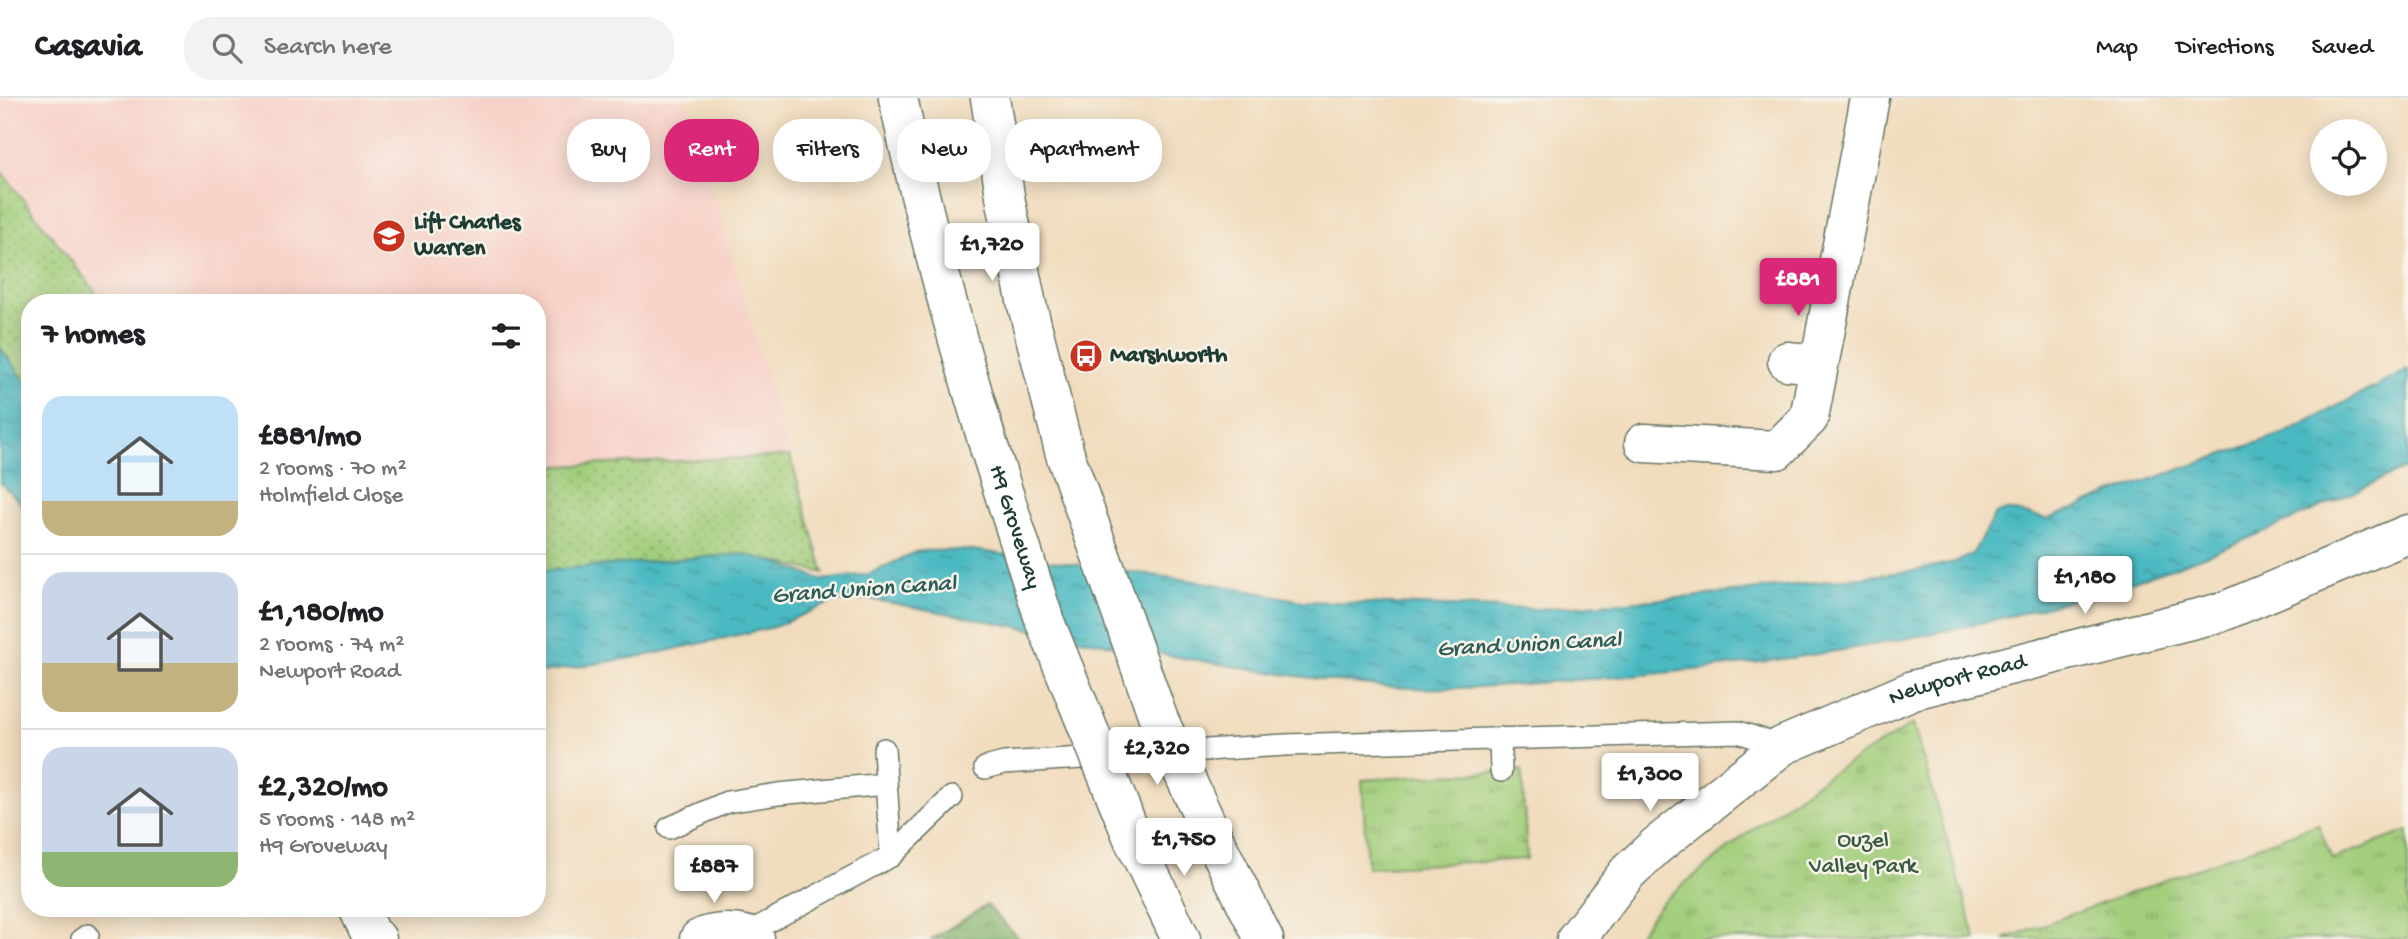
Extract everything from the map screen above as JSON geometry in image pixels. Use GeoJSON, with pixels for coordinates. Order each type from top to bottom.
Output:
{"type":"FeatureCollection","features":[{"type":"Feature","properties":{"kind":"street","name":"H9 Groveway"},"geometry":{"type":"LineString","coordinates":[[898,98],[918,194],[947,306],[1045,622],[1134,841],[1181,939]]}},
{"type":"Feature","properties":{"kind":"street"},"geometry":{"type":"LineString","coordinates":[[990,98],[1019,266],[1065,454],[1158,720],[1264,939]]}},
{"type":"Feature","properties":{"kind":"street"},"geometry":{"type":"LineString","coordinates":[[1644,443],[1777,450],[1809,418],[1803,362],[1870,98]]}},
{"type":"Feature","properties":{"kind":"street","name":"Newport Road"},"geometry":{"type":"LineString","coordinates":[[1576,939],[1628,872],[1656,846],[1782,746],[1913,690],[2222,612],[2408,534]]}},
{"type":"Feature","properties":{"kind":"street"},"geometry":{"type":"LineString","coordinates":[[362,917],[373,939],[377,939]]}},
{"type":"Feature","properties":{"kind":"street"},"geometry":{"type":"LineString","coordinates":[[699,939],[706,935],[751,936]]}},
{"type":"Feature","properties":{"kind":"lane"},"geometry":{"type":"LineString","coordinates":[[985,768],[1004,763],[1286,745],[1500,738],[1738,732],[1782,746]]}},
{"type":"Feature","properties":{"kind":"lane"},"geometry":{"type":"LineString","coordinates":[[1500,738],[1501,771]]}},
{"type":"Feature","properties":{"kind":"lane"},"geometry":{"type":"LineString","coordinates":[[884,749],[891,856]]}},
{"type":"Feature","properties":{"kind":"lane"},"geometry":{"type":"LineString","coordinates":[[669,828],[727,802],[886,784]]}},
{"type":"Feature","properties":{"kind":"lane"},"geometry":{"type":"LineString","coordinates":[[751,936],[891,856],[952,797]]}},
{"type":"Feature","properties":{"kind":"shaded area","name":"Lift Charles Warren"},"geometry":{"type":"Polygon","coordinates":[[[0,98],[687,98],[693,119],[664,119],[664,182],[711,182],[790,456],[546,467],[546,294],[97,294],[0,170],[0,98]]]}},
{"type":"Feature","properties":{"kind":"green space"},"geometry":{"type":"Polygon","coordinates":[[[0,170],[97,294],[21,294],[21,376],[0,347],[0,170]]]}},
{"type":"Feature","properties":{"kind":"green space"},"geometry":{"type":"Polygon","coordinates":[[[790,456],[824,573],[742,554],[546,570],[546,467],[790,456]]]}},
{"type":"Feature","properties":{"kind":"green space","name":"Ouzel Valley Park"},"geometry":{"type":"Polygon","coordinates":[[[1913,724],[1976,939],[1635,939],[1663,901],[1745,835],[1825,777],[1913,724]]]}},
{"type":"Feature","properties":{"kind":"green space"},"geometry":{"type":"Polygon","coordinates":[[[1522,770],[1527,859],[1367,868],[1362,780],[1522,770]]]}},
{"type":"Feature","properties":{"kind":"green space"},"geometry":{"type":"Polygon","coordinates":[[[2318,824],[2332,859],[2408,831],[2408,939],[2004,939],[2318,824]]]}},
{"type":"Feature","properties":{"kind":"green space"},"geometry":{"type":"Polygon","coordinates":[[[987,905],[1019,939],[932,939],[987,905]]]}},
{"type":"Feature","properties":{"kind":"water"},"geometry":{"type":"Polygon","coordinates":[[[0,347],[21,376],[21,504],[0,482],[0,347]]]}},
{"type":"Feature","properties":{"kind":"water","name":"Grand Union Canal"},"geometry":{"type":"Polygon","coordinates":[[[2408,370],[2408,467],[2333,502],[2178,566],[2099,592],[1975,624],[1784,659],[1656,674],[1485,687],[1404,688],[1250,669],[869,599],[835,601],[774,627],[644,656],[546,672],[546,570],[742,554],[775,562],[823,580],[869,574],[918,551],[973,550],[1209,583],[1303,601],[1536,609],[1690,597],[1912,571],[1959,561],[1973,553],[1995,514],[2006,510],[2048,519],[2112,493],[2285,433],[2408,370]]]}},
{"type":"Feature","properties":{"kind":"place","name":"Lift Charles Warren"},"geometry":{"type":"Point","coordinates":[389,236]}},
{"type":"Feature","properties":{"kind":"place","name":"Marshworth"},"geometry":{"type":"Point","coordinates":[1086,356]}}]}
